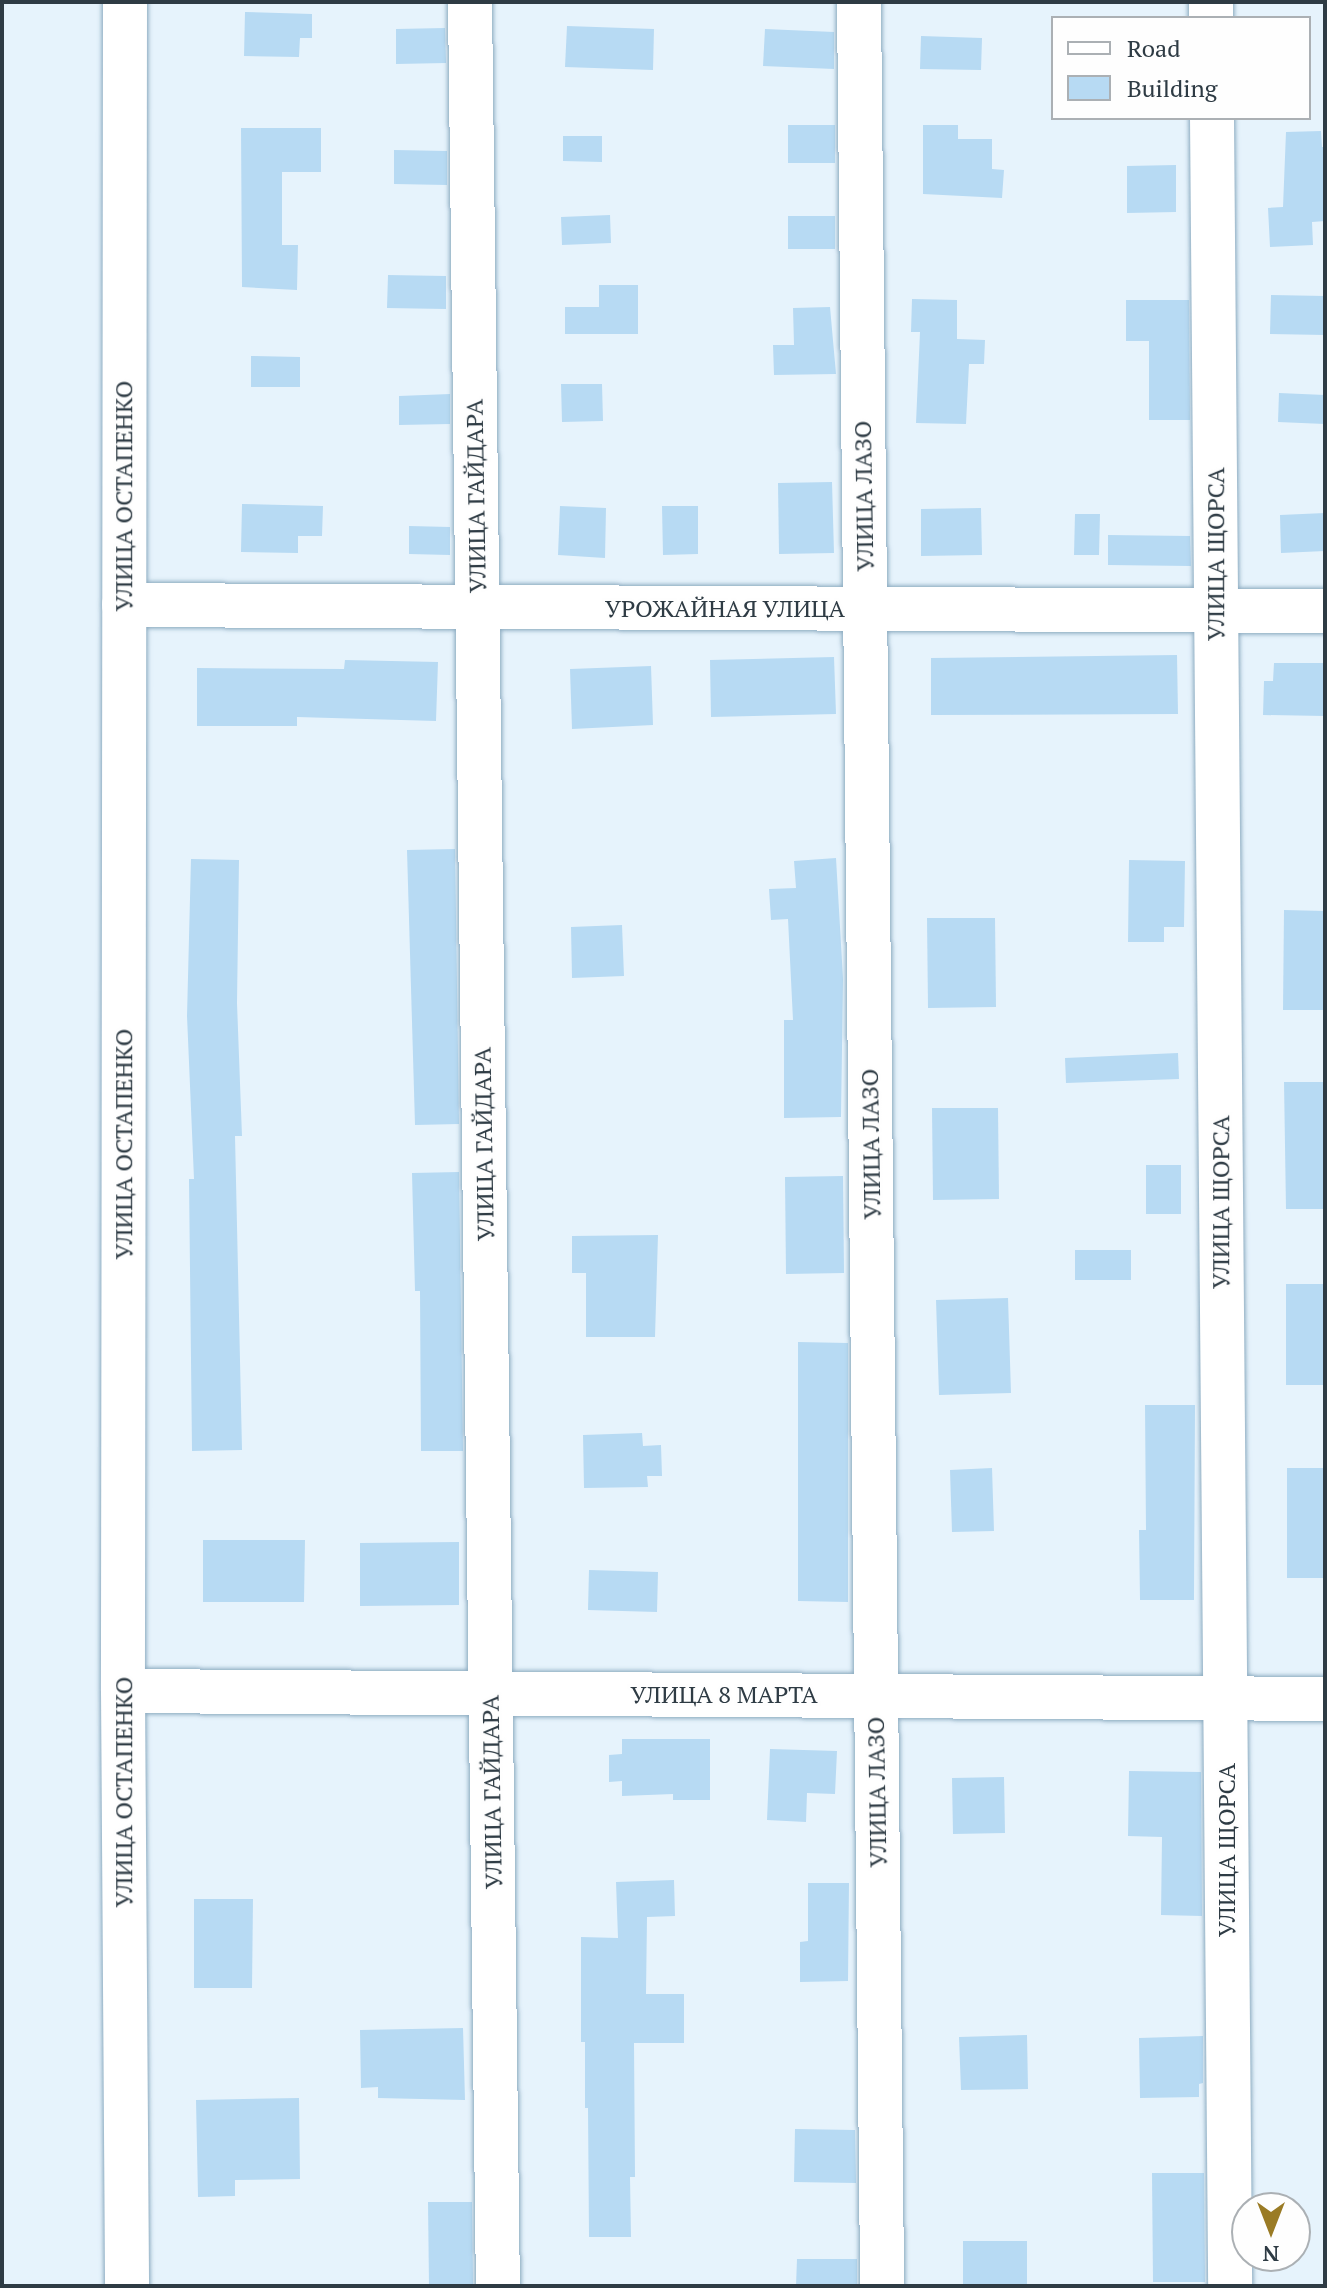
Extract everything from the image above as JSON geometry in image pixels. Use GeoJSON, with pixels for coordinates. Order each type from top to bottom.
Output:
{"type":"FeatureCollection","features":[{"type":"Feature","properties":{"kind":"street","name":"УЛИЦА ОСТАПЕНКО"},"geometry":{"type":"LineString","coordinates":[[125,2],[123,1691],[127,2286]]}},
{"type":"Feature","properties":{"kind":"street","name":"УЛИЦА ГАЙДАРА"},"geometry":{"type":"LineString","coordinates":[[470,2],[498,2286]]}},
{"type":"Feature","properties":{"kind":"street","name":"УЛИЦА ЛАЗО"},"geometry":{"type":"LineString","coordinates":[[859,2],[882,2286]]}},
{"type":"Feature","properties":{"kind":"street","name":"УЛИЦА ЩОРСА"},"geometry":{"type":"LineString","coordinates":[[1212,120],[1230,2286]]}},
{"type":"Feature","properties":{"kind":"street","name":"УРОЖАЙНАЯ УЛИЦА"},"geometry":{"type":"LineString","coordinates":[[124,605],[1325,611]]}},
{"type":"Feature","properties":{"kind":"street","name":"УЛИЦА 8 МАРТА"},"geometry":{"type":"LineString","coordinates":[[123,1691],[1325,1699]]}},
{"type":"Feature","properties":{"kind":"building"},"geometry":{"type":"Polygon","coordinates":[[[245,12],[312,14],[312,38],[300,38],[299,57],[244,56],[245,12]]]}},
{"type":"Feature","properties":{"kind":"building"},"geometry":{"type":"Polygon","coordinates":[[[567,26],[654,29],[653,70],[565,67],[567,26]]]}},
{"type":"Feature","properties":{"kind":"building"},"geometry":{"type":"Polygon","coordinates":[[[445,28],[446,63],[396,64],[396,29],[445,28]]]}},
{"type":"Feature","properties":{"kind":"building"},"geometry":{"type":"Polygon","coordinates":[[[765,29],[834,32],[834,69],[763,66],[765,29]]]}},
{"type":"Feature","properties":{"kind":"building"},"geometry":{"type":"Polygon","coordinates":[[[921,36],[982,38],[981,70],[920,69],[921,36]]]}},
{"type":"Feature","properties":{"kind":"building"},"geometry":{"type":"Polygon","coordinates":[[[788,125],[835,125],[835,163],[788,163],[788,125]]]}},
{"type":"Feature","properties":{"kind":"building"},"geometry":{"type":"Polygon","coordinates":[[[923,125],[958,125],[958,139],[992,139],[992,169],[1004,170],[1002,198],[923,194],[923,125]]]}},
{"type":"Feature","properties":{"kind":"building"},"geometry":{"type":"Polygon","coordinates":[[[241,128],[321,128],[321,172],[282,172],[282,245],[298,245],[297,290],[242,287],[241,128]]]}},
{"type":"Feature","properties":{"kind":"building"},"geometry":{"type":"Polygon","coordinates":[[[1321,131],[1322,147],[1325,147],[1325,221],[1312,222],[1313,245],[1270,247],[1268,208],[1283,207],[1286,132],[1321,131]]]}},
{"type":"Feature","properties":{"kind":"building"},"geometry":{"type":"Polygon","coordinates":[[[563,136],[602,136],[602,162],[563,161],[563,136]]]}},
{"type":"Feature","properties":{"kind":"building"},"geometry":{"type":"Polygon","coordinates":[[[394,150],[447,151],[447,185],[394,184],[394,150]]]}},
{"type":"Feature","properties":{"kind":"building"},"geometry":{"type":"Polygon","coordinates":[[[1176,165],[1176,212],[1127,213],[1127,166],[1176,165]]]}},
{"type":"Feature","properties":{"kind":"building"},"geometry":{"type":"Polygon","coordinates":[[[610,215],[611,243],[562,245],[561,217],[610,215]]]}},
{"type":"Feature","properties":{"kind":"building"},"geometry":{"type":"Polygon","coordinates":[[[788,216],[835,216],[835,249],[788,249],[788,216]]]}},
{"type":"Feature","properties":{"kind":"building"},"geometry":{"type":"Polygon","coordinates":[[[388,275],[446,276],[446,309],[387,308],[388,275]]]}},
{"type":"Feature","properties":{"kind":"building"},"geometry":{"type":"Polygon","coordinates":[[[599,285],[638,285],[638,334],[565,334],[565,307],[599,307],[599,285]]]}},
{"type":"Feature","properties":{"kind":"building"},"geometry":{"type":"Polygon","coordinates":[[[1271,295],[1325,296],[1325,335],[1270,334],[1271,295]]]}},
{"type":"Feature","properties":{"kind":"building"},"geometry":{"type":"Polygon","coordinates":[[[912,299],[957,300],[957,339],[985,340],[984,364],[969,364],[966,424],[916,423],[920,332],[911,332],[912,299]]]}},
{"type":"Feature","properties":{"kind":"building"},"geometry":{"type":"Polygon","coordinates":[[[1126,300],[1189,300],[1190,420],[1149,420],[1149,341],[1126,341],[1126,300]]]}},
{"type":"Feature","properties":{"kind":"building"},"geometry":{"type":"Polygon","coordinates":[[[830,307],[836,374],[774,375],[773,345],[794,345],[793,308],[830,307]]]}},
{"type":"Feature","properties":{"kind":"building"},"geometry":{"type":"Polygon","coordinates":[[[251,356],[300,357],[300,387],[251,387],[251,356]]]}},
{"type":"Feature","properties":{"kind":"building"},"geometry":{"type":"Polygon","coordinates":[[[561,384],[602,384],[603,421],[562,422],[561,384]]]}},
{"type":"Feature","properties":{"kind":"building"},"geometry":{"type":"Polygon","coordinates":[[[1279,393],[1325,395],[1325,424],[1278,422],[1279,393]]]}},
{"type":"Feature","properties":{"kind":"building"},"geometry":{"type":"Polygon","coordinates":[[[450,394],[450,424],[399,425],[399,396],[450,394]]]}},
{"type":"Feature","properties":{"kind":"building"},"geometry":{"type":"Polygon","coordinates":[[[832,482],[834,553],[779,554],[778,483],[832,482]]]}},
{"type":"Feature","properties":{"kind":"building"},"geometry":{"type":"Polygon","coordinates":[[[242,504],[323,506],[322,536],[298,536],[298,553],[241,552],[242,504]]]}},
{"type":"Feature","properties":{"kind":"building"},"geometry":{"type":"Polygon","coordinates":[[[560,506],[606,508],[605,558],[558,555],[560,506]]]}},
{"type":"Feature","properties":{"kind":"building"},"geometry":{"type":"Polygon","coordinates":[[[662,506],[698,506],[698,554],[663,555],[662,506]]]}},
{"type":"Feature","properties":{"kind":"building"},"geometry":{"type":"Polygon","coordinates":[[[981,508],[982,555],[921,556],[921,509],[981,508]]]}},
{"type":"Feature","properties":{"kind":"building"},"geometry":{"type":"Polygon","coordinates":[[[1325,513],[1325,551],[1281,553],[1280,515],[1325,513]]]}},
{"type":"Feature","properties":{"kind":"building"},"geometry":{"type":"Polygon","coordinates":[[[1075,514],[1100,514],[1099,555],[1074,555],[1075,514]]]}},
{"type":"Feature","properties":{"kind":"building"},"geometry":{"type":"Polygon","coordinates":[[[409,526],[450,527],[450,555],[409,554],[409,526]]]}},
{"type":"Feature","properties":{"kind":"building"},"geometry":{"type":"Polygon","coordinates":[[[1108,535],[1190,536],[1191,566],[1108,565],[1108,535]]]}},
{"type":"Feature","properties":{"kind":"building"},"geometry":{"type":"Polygon","coordinates":[[[1177,655],[1178,714],[931,715],[931,658],[1177,655]]]}},
{"type":"Feature","properties":{"kind":"building"},"geometry":{"type":"Polygon","coordinates":[[[834,657],[836,714],[711,717],[710,660],[834,657]]]}},
{"type":"Feature","properties":{"kind":"building"},"geometry":{"type":"Polygon","coordinates":[[[345,660],[438,662],[436,721],[297,717],[297,726],[197,726],[197,668],[344,669],[345,660]]]}},
{"type":"Feature","properties":{"kind":"building"},"geometry":{"type":"Polygon","coordinates":[[[1274,663],[1325,663],[1325,716],[1263,715],[1264,681],[1273,681],[1274,663]]]}},
{"type":"Feature","properties":{"kind":"building"},"geometry":{"type":"Polygon","coordinates":[[[651,666],[653,725],[572,729],[570,669],[651,666]]]}},
{"type":"Feature","properties":{"kind":"building"},"geometry":{"type":"Polygon","coordinates":[[[455,849],[459,1124],[415,1125],[407,850],[455,849]]]}},
{"type":"Feature","properties":{"kind":"building"},"geometry":{"type":"Polygon","coordinates":[[[836,858],[843,979],[841,1117],[784,1118],[784,1020],[793,1020],[788,919],[771,920],[769,889],[796,888],[794,861],[836,858]]]}},
{"type":"Feature","properties":{"kind":"building"},"geometry":{"type":"Polygon","coordinates":[[[191,859],[239,860],[237,1003],[242,1136],[235,1136],[242,1450],[192,1451],[189,1179],[194,1179],[187,1016],[191,859]]]}},
{"type":"Feature","properties":{"kind":"building"},"geometry":{"type":"Polygon","coordinates":[[[1129,860],[1185,861],[1184,927],[1164,927],[1164,942],[1128,942],[1129,860]]]}},
{"type":"Feature","properties":{"kind":"building"},"geometry":{"type":"Polygon","coordinates":[[[1284,910],[1325,911],[1325,1010],[1283,1010],[1284,910]]]}},
{"type":"Feature","properties":{"kind":"building"},"geometry":{"type":"Polygon","coordinates":[[[927,918],[995,918],[996,1007],[928,1008],[927,918]]]}},
{"type":"Feature","properties":{"kind":"building"},"geometry":{"type":"Polygon","coordinates":[[[622,925],[624,976],[572,978],[571,927],[622,925]]]}},
{"type":"Feature","properties":{"kind":"building"},"geometry":{"type":"Polygon","coordinates":[[[1178,1053],[1179,1079],[1066,1083],[1065,1058],[1178,1053]]]}},
{"type":"Feature","properties":{"kind":"building"},"geometry":{"type":"Polygon","coordinates":[[[1284,1082],[1325,1082],[1325,1209],[1286,1209],[1284,1082]]]}},
{"type":"Feature","properties":{"kind":"building"},"geometry":{"type":"Polygon","coordinates":[[[932,1108],[998,1108],[999,1199],[933,1200],[932,1108]]]}},
{"type":"Feature","properties":{"kind":"building"},"geometry":{"type":"Polygon","coordinates":[[[1146,1165],[1181,1165],[1181,1214],[1146,1214],[1146,1165]]]}},
{"type":"Feature","properties":{"kind":"building"},"geometry":{"type":"Polygon","coordinates":[[[459,1172],[463,1451],[421,1451],[420,1291],[415,1291],[412,1173],[459,1172]]]}},
{"type":"Feature","properties":{"kind":"building"},"geometry":{"type":"Polygon","coordinates":[[[843,1176],[844,1273],[786,1274],[785,1177],[843,1176]]]}},
{"type":"Feature","properties":{"kind":"building"},"geometry":{"type":"Polygon","coordinates":[[[658,1235],[655,1337],[586,1337],[586,1273],[572,1273],[572,1236],[658,1235]]]}},
{"type":"Feature","properties":{"kind":"building"},"geometry":{"type":"Polygon","coordinates":[[[1075,1250],[1131,1250],[1131,1280],[1075,1280],[1075,1250]]]}},
{"type":"Feature","properties":{"kind":"building"},"geometry":{"type":"Polygon","coordinates":[[[1286,1284],[1325,1284],[1325,1385],[1286,1385],[1286,1284]]]}},
{"type":"Feature","properties":{"kind":"building"},"geometry":{"type":"Polygon","coordinates":[[[1008,1298],[1011,1393],[939,1395],[936,1300],[1008,1298]]]}},
{"type":"Feature","properties":{"kind":"building"},"geometry":{"type":"Polygon","coordinates":[[[798,1342],[848,1343],[848,1602],[798,1601],[798,1342]]]}},
{"type":"Feature","properties":{"kind":"building"},"geometry":{"type":"Polygon","coordinates":[[[1145,1405],[1195,1405],[1194,1600],[1140,1600],[1139,1530],[1146,1530],[1145,1405]]]}},
{"type":"Feature","properties":{"kind":"building"},"geometry":{"type":"Polygon","coordinates":[[[642,1433],[643,1446],[661,1445],[662,1476],[647,1476],[648,1487],[584,1488],[583,1435],[642,1433]]]}},
{"type":"Feature","properties":{"kind":"building"},"geometry":{"type":"Polygon","coordinates":[[[992,1468],[994,1531],[952,1532],[950,1470],[992,1468]]]}},
{"type":"Feature","properties":{"kind":"building"},"geometry":{"type":"Polygon","coordinates":[[[1287,1468],[1325,1468],[1325,1578],[1287,1578],[1287,1468]]]}},
{"type":"Feature","properties":{"kind":"building"},"geometry":{"type":"Polygon","coordinates":[[[203,1540],[305,1540],[304,1602],[203,1602],[203,1540]]]}},
{"type":"Feature","properties":{"kind":"building"},"geometry":{"type":"Polygon","coordinates":[[[459,1542],[459,1605],[360,1606],[360,1543],[459,1542]]]}},
{"type":"Feature","properties":{"kind":"building"},"geometry":{"type":"Polygon","coordinates":[[[589,1570],[658,1572],[657,1612],[588,1610],[589,1570]]]}},
{"type":"Feature","properties":{"kind":"building"},"geometry":{"type":"Polygon","coordinates":[[[622,1739],[710,1739],[710,1800],[673,1800],[673,1794],[622,1796],[622,1781],[609,1782],[609,1755],[622,1754],[622,1739]]]}},
{"type":"Feature","properties":{"kind":"building"},"geometry":{"type":"Polygon","coordinates":[[[770,1749],[837,1751],[835,1794],[807,1793],[806,1822],[767,1820],[770,1749]]]}},
{"type":"Feature","properties":{"kind":"building"},"geometry":{"type":"Polygon","coordinates":[[[1129,1771],[1201,1772],[1202,1916],[1161,1915],[1162,1837],[1128,1836],[1129,1771]]]}},
{"type":"Feature","properties":{"kind":"building"},"geometry":{"type":"Polygon","coordinates":[[[1004,1777],[1005,1833],[953,1834],[952,1778],[1004,1777]]]}},
{"type":"Feature","properties":{"kind":"building"},"geometry":{"type":"Polygon","coordinates":[[[674,1880],[675,1916],[647,1917],[646,1994],[684,1994],[684,2043],[634,2043],[635,2177],[630,2177],[631,2237],[589,2237],[588,2108],[585,2108],[585,2042],[581,2042],[581,1937],[618,1938],[616,1882],[674,1880]]]}},
{"type":"Feature","properties":{"kind":"building"},"geometry":{"type":"Polygon","coordinates":[[[808,1883],[849,1883],[848,1981],[800,1982],[800,1942],[808,1941],[808,1883]]]}},
{"type":"Feature","properties":{"kind":"building"},"geometry":{"type":"Polygon","coordinates":[[[194,1899],[253,1899],[252,1988],[194,1988],[194,1899]]]}},
{"type":"Feature","properties":{"kind":"building"},"geometry":{"type":"Polygon","coordinates":[[[463,2028],[465,2100],[378,2098],[378,2087],[361,2088],[360,2030],[463,2028]]]}},
{"type":"Feature","properties":{"kind":"building"},"geometry":{"type":"Polygon","coordinates":[[[1027,2035],[1028,2089],[961,2090],[959,2037],[1027,2035]]]}},
{"type":"Feature","properties":{"kind":"building"},"geometry":{"type":"Polygon","coordinates":[[[1203,2036],[1203,2083],[1199,2084],[1199,2097],[1140,2098],[1139,2038],[1203,2036]]]}},
{"type":"Feature","properties":{"kind":"building"},"geometry":{"type":"Polygon","coordinates":[[[299,2098],[300,2179],[235,2180],[235,2196],[198,2197],[196,2100],[299,2098]]]}},
{"type":"Feature","properties":{"kind":"building"},"geometry":{"type":"Polygon","coordinates":[[[795,2129],[855,2130],[856,2183],[794,2182],[795,2129]]]}},
{"type":"Feature","properties":{"kind":"building"},"geometry":{"type":"Polygon","coordinates":[[[1152,2173],[1204,2173],[1205,2282],[1153,2282],[1152,2173]]]}},
{"type":"Feature","properties":{"kind":"building"},"geometry":{"type":"Polygon","coordinates":[[[428,2202],[472,2202],[473,2286],[429,2286],[428,2202]]]}},
{"type":"Feature","properties":{"kind":"building"},"geometry":{"type":"Polygon","coordinates":[[[963,2241],[1027,2241],[1027,2286],[963,2286],[963,2241]]]}},
{"type":"Feature","properties":{"kind":"building"},"geometry":{"type":"Polygon","coordinates":[[[797,2259],[857,2259],[857,2286],[796,2286],[797,2259]]]}}]}
